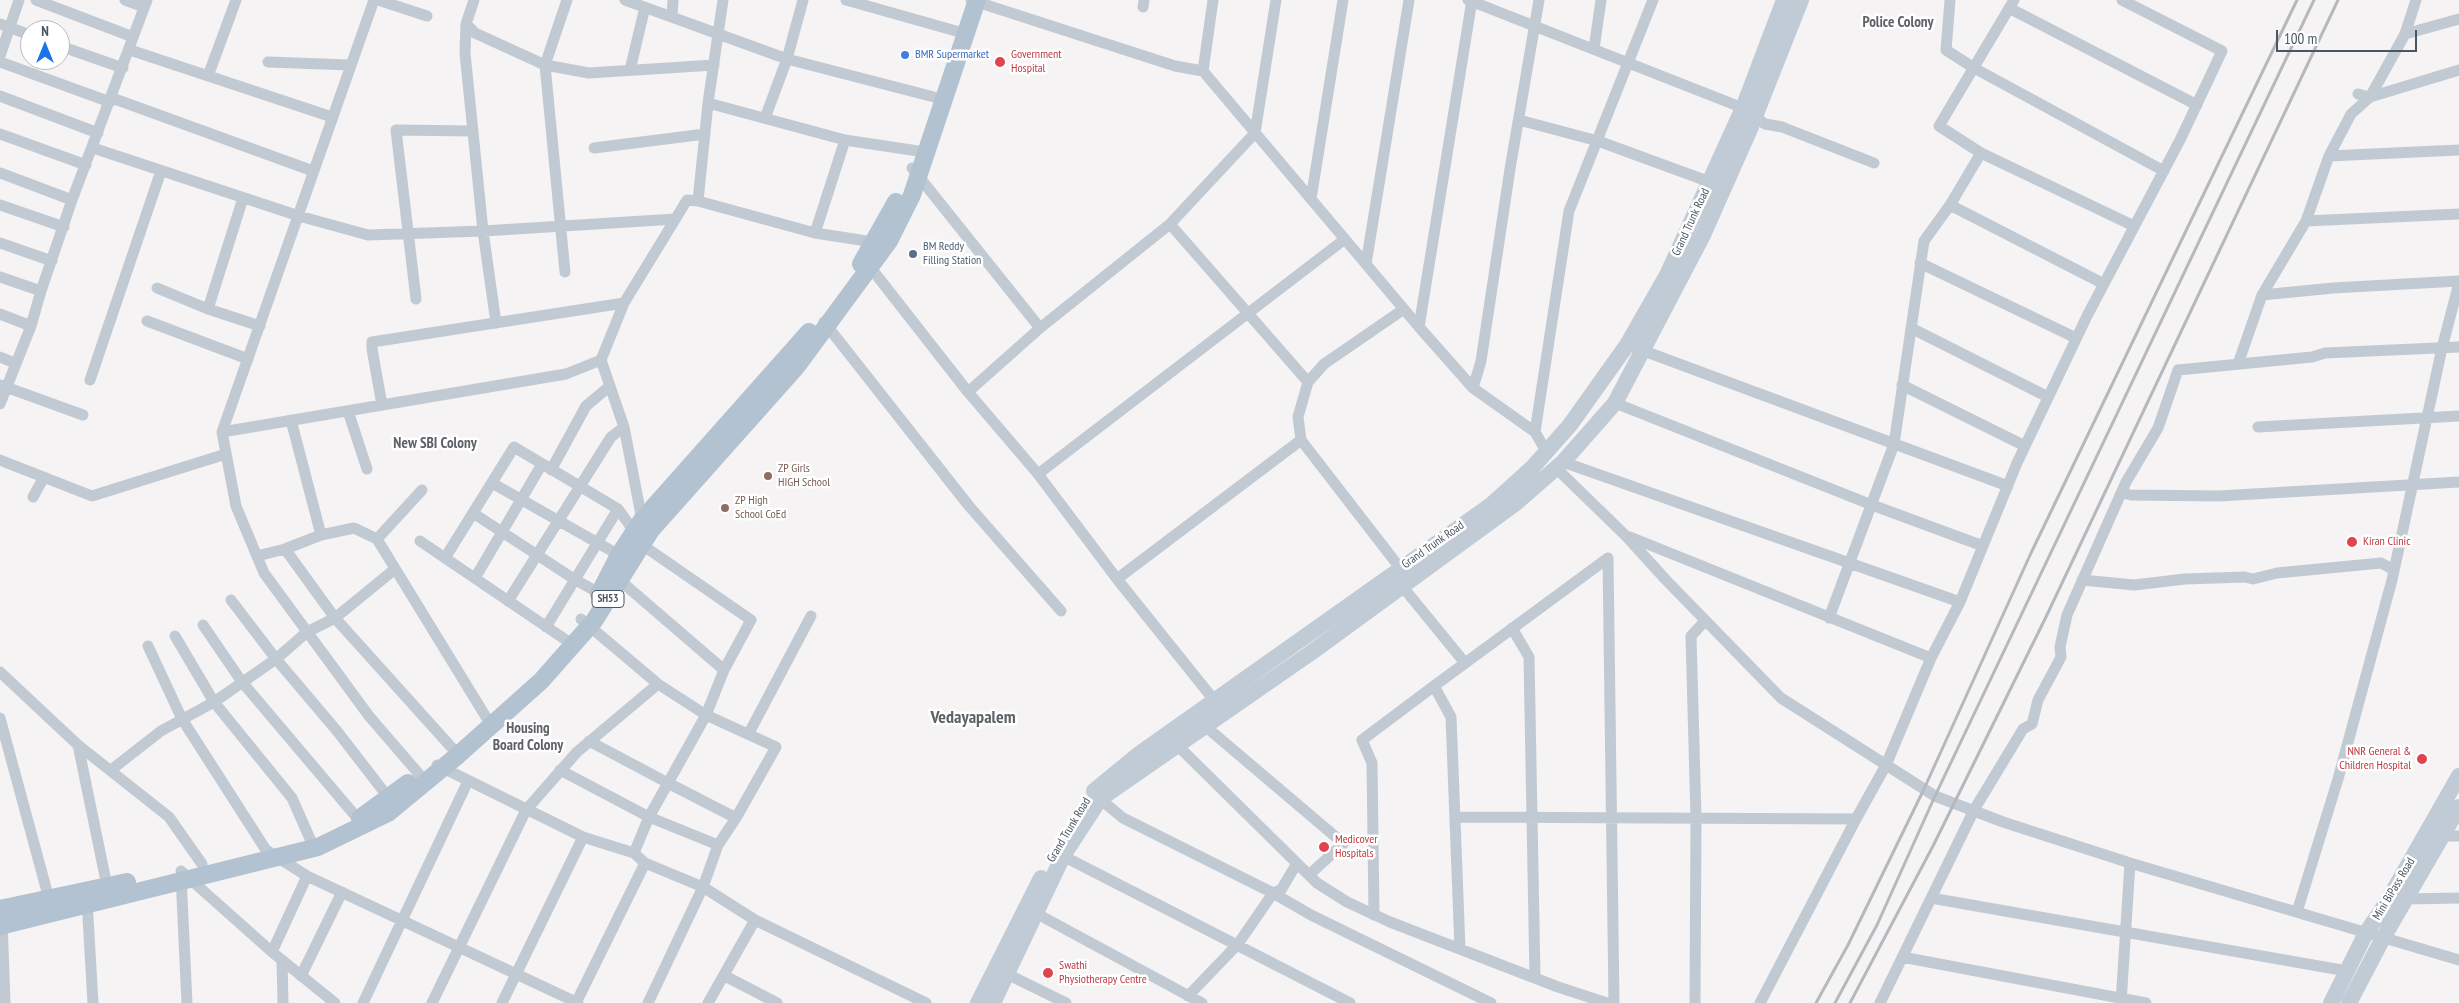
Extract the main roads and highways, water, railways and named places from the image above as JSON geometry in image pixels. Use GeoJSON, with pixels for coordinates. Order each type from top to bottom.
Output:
{"type":"FeatureCollection","features":[{"type":"Feature","properties":{"kind":"main road","name":"SH53"},"geometry":{"type":"LineString","coordinates":[[867,263],[873,242],[916,165],[934,97],[956,31],[973,0]]}},
{"type":"Feature","properties":{"kind":"main road","name":"SH53"},"geometry":{"type":"LineString","coordinates":[[637,533],[651,530],[797,366],[824,322],[867,263],[889,241],[973,0]]}},
{"type":"Feature","properties":{"kind":"main road","name":"Grand Trunk Road"},"geometry":{"type":"LineString","coordinates":[[978,1003],[1031,911],[1063,837],[1092,793],[1139,754],[1214,700],[1383,580],[1410,567],[1491,505],[1537,474],[1546,451],[1570,425],[1627,345],[1667,275],[1710,182],[1749,113],[1784,0]]}},
{"type":"Feature","properties":{"kind":"main road"},"geometry":{"type":"LineString","coordinates":[[1537,474],[1559,465],[1615,403],[1703,235],[1749,113],[1801,0]]}},
{"type":"Feature","properties":{"kind":"main road","name":"SH53"},"geometry":{"type":"LineString","coordinates":[[1,917],[184,877],[272,854],[311,841],[358,820],[419,774],[438,766],[452,748],[540,671],[566,640],[585,622],[599,593],[615,577],[619,555],[824,322]]}},
{"type":"Feature","properties":{"kind":"main road"},"geometry":{"type":"LineString","coordinates":[[1570,425],[1584,438]]}},
{"type":"Feature","properties":{"kind":"main road","name":"SH53"},"geometry":{"type":"LineString","coordinates":[[1,917],[49,899],[87,897],[107,886],[184,877],[202,864],[318,847],[388,813],[438,766],[541,681],[585,622],[615,577],[637,533]]}},
{"type":"Feature","properties":{"kind":"main road"},"geometry":{"type":"LineString","coordinates":[[993,1003],[1007,974],[1031,911],[1062,856],[1100,799],[1398,589],[1410,567]]}},
{"type":"Feature","properties":{"kind":"main road"},"geometry":{"type":"LineString","coordinates":[[1383,580],[1398,589]]}},
{"type":"Feature","properties":{"kind":"main road","name":"Mini BiPass Road"},"geometry":{"type":"LineString","coordinates":[[2331,1003],[2366,933],[2387,902],[2459,776]]}},
{"type":"Feature","properties":{"kind":"main road"},"geometry":{"type":"LineString","coordinates":[[2349,1003],[2383,938],[2459,807]]}},
{"type":"Feature","properties":{"kind":"railway"},"geometry":{"type":"LineString","coordinates":[[1816,1003],[1848,945],[1924,789],[2031,553],[2297,0]]}},
{"type":"Feature","properties":{"kind":"railway"},"geometry":{"type":"LineString","coordinates":[[1835,1003],[1877,925],[1935,796],[2314,0]]}},
{"type":"Feature","properties":{"kind":"railway"},"geometry":{"type":"LineString","coordinates":[[1850,1003],[1933,846],[2045,619],[2338,0]]}},
{"type":"Feature","properties":{"kind":"place","name":"BMR Supermarket"},"geometry":{"type":"Point","coordinates":[905,55]}},
{"type":"Feature","properties":{"kind":"place","name":"Government Hospital"},"geometry":{"type":"Point","coordinates":[1000,62]}},
{"type":"Feature","properties":{"kind":"place","name":"BM Reddy Filling Station"},"geometry":{"type":"Point","coordinates":[913,254]}},
{"type":"Feature","properties":{"kind":"place","name":"ZP Girls HIGH School"},"geometry":{"type":"Point","coordinates":[768,476]}},
{"type":"Feature","properties":{"kind":"place","name":"ZP High School CoEd"},"geometry":{"type":"Point","coordinates":[725,508]}},
{"type":"Feature","properties":{"kind":"place","name":"Kiran Clinic"},"geometry":{"type":"Point","coordinates":[2352,542]}},
{"type":"Feature","properties":{"kind":"place","name":"NNR General & Children Hospital"},"geometry":{"type":"Point","coordinates":[2422,759]}},
{"type":"Feature","properties":{"kind":"place","name":"Medicover Hospitals"},"geometry":{"type":"Point","coordinates":[1324,847]}},
{"type":"Feature","properties":{"kind":"place","name":"Swathi Physiotherapy Centre"},"geometry":{"type":"Point","coordinates":[1048,973]}},
{"type":"Feature","properties":{"kind":"district","name":"Police Colony"},"geometry":{"type":"Point","coordinates":[1898,23]}},
{"type":"Feature","properties":{"kind":"district","name":"New SBI Colony"},"geometry":{"type":"Point","coordinates":[435,444]}},
{"type":"Feature","properties":{"kind":"district","name":"Vedayapalem"},"geometry":{"type":"Point","coordinates":[973,718]}},
{"type":"Feature","properties":{"kind":"district","name":"Housing Board Colony"},"geometry":{"type":"Point","coordinates":[528,738]}}]}
